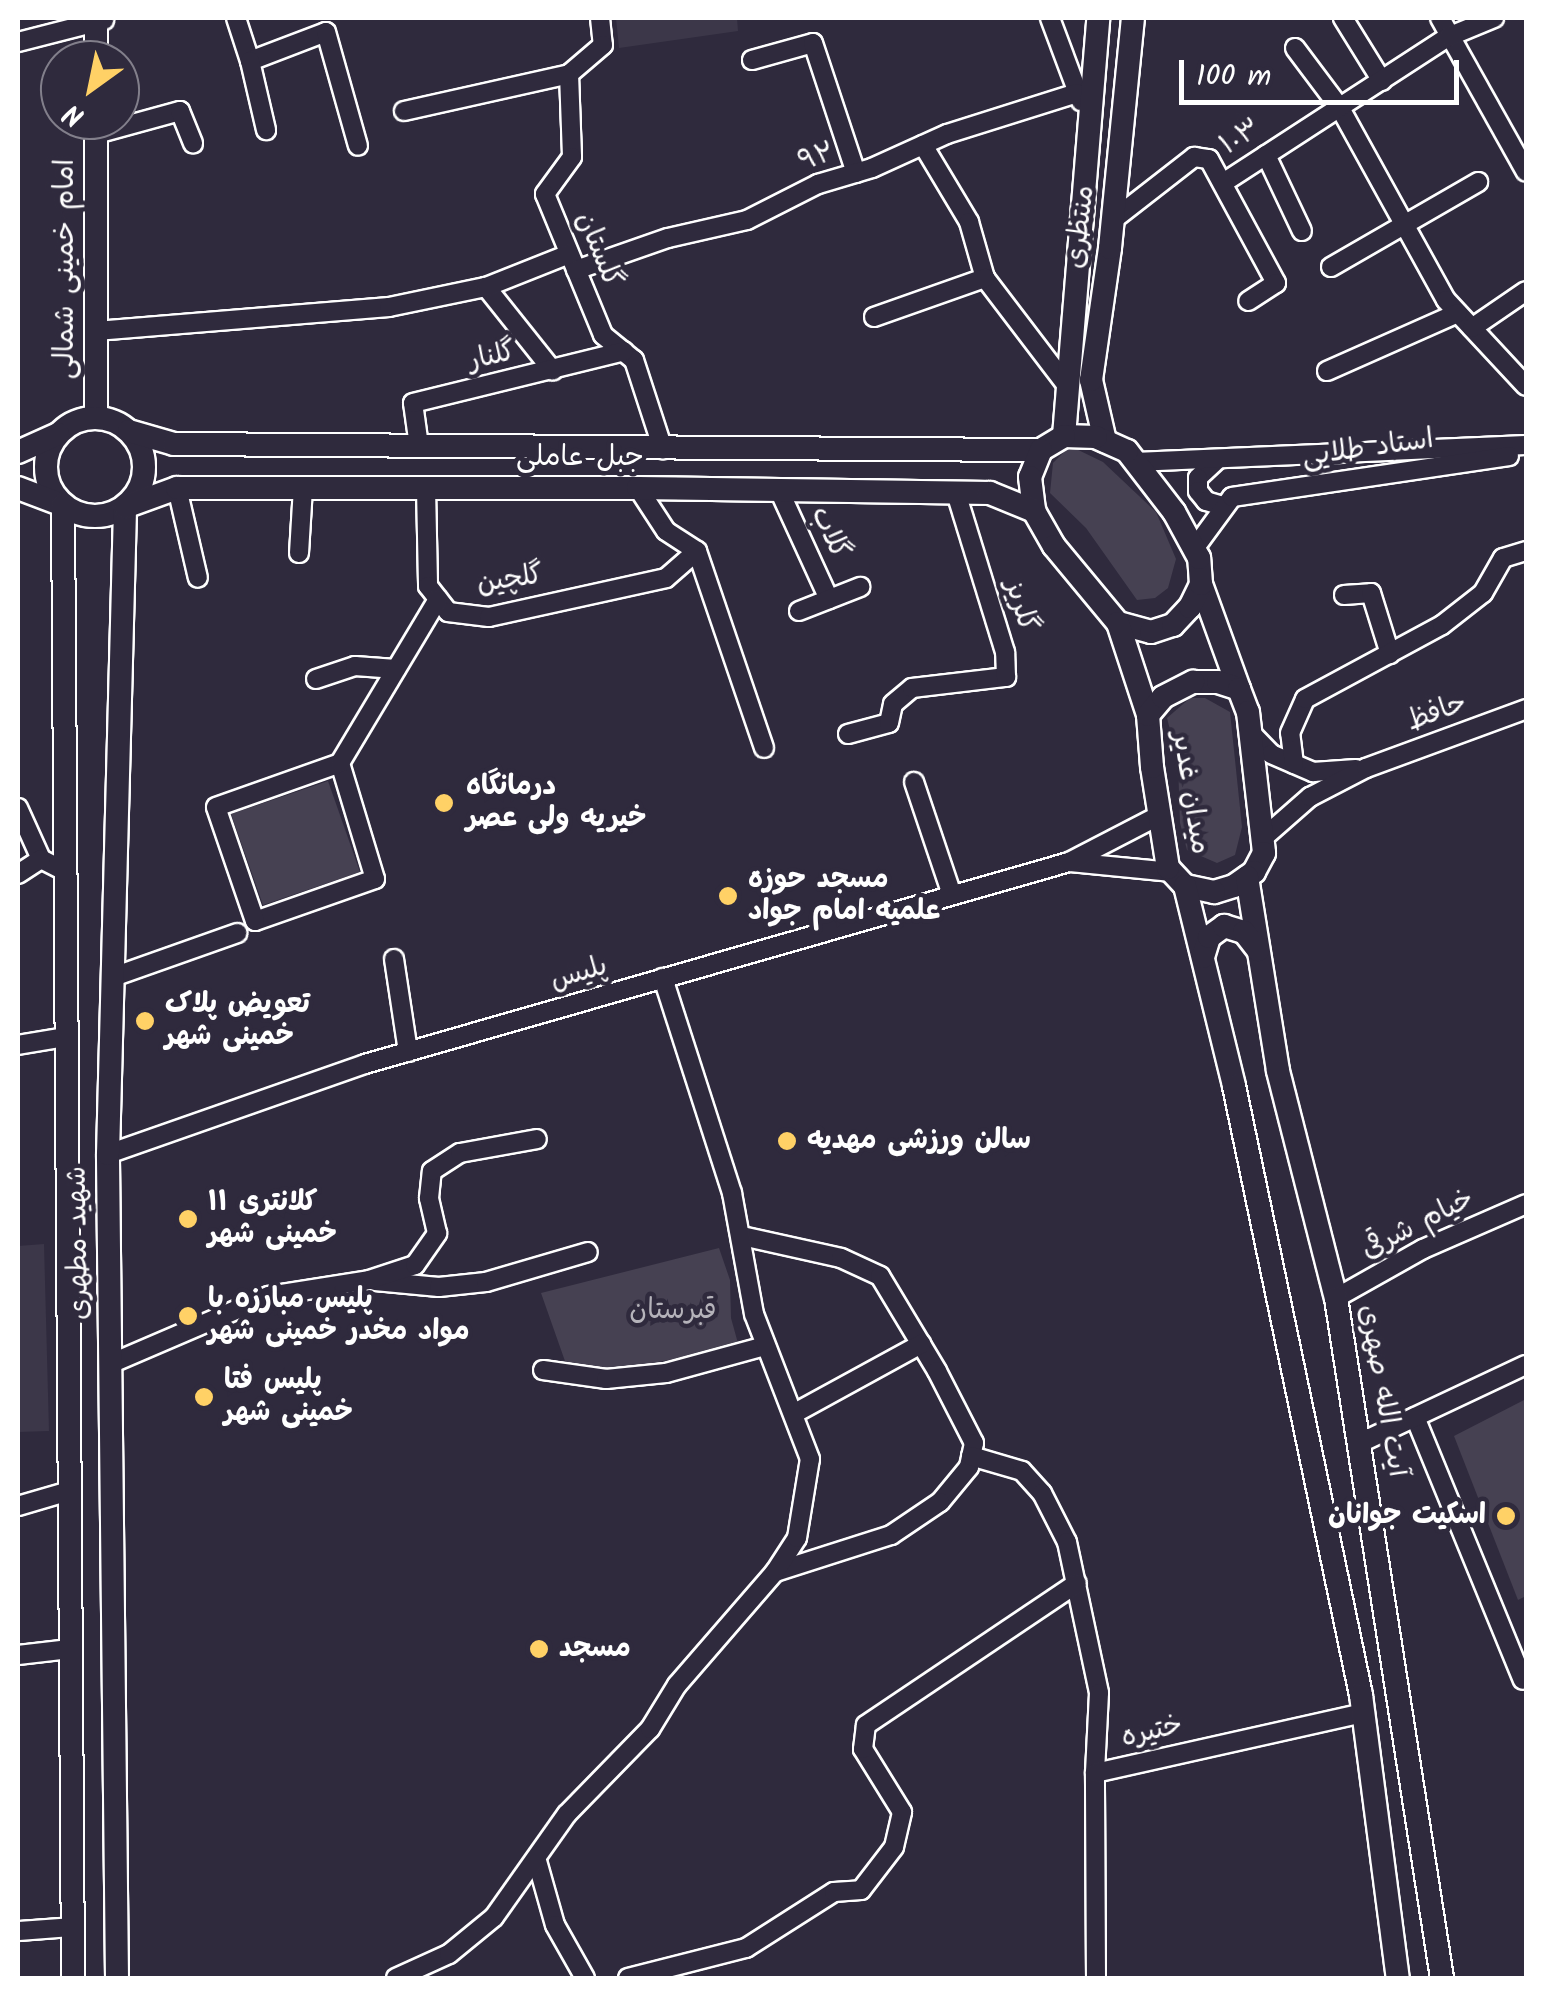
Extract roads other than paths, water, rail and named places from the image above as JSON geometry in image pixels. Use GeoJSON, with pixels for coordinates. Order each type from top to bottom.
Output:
{"type":"FeatureCollection","features":[{"type":"Feature","properties":{"kind":"main road","name":"منتظری"},"geometry":{"type":"LineString","coordinates":[[1064,436],[1098,18]]}},
{"type":"Feature","properties":{"kind":"main road","name":"منتظری"},"geometry":{"type":"LineString","coordinates":[[1105,441],[1091,380],[1113,220],[1133,18]]}},
{"type":"Feature","properties":{"kind":"main road","name":"امام خمینی شمالی"},"geometry":{"type":"LineString","coordinates":[[96,140],[96,418]]}},
{"type":"Feature","properties":{"kind":"main road"},"geometry":{"type":"LineString","coordinates":[[18,488],[94,517],[125,506],[137,494],[144,461],[129,431],[96,418],[68,425],[58,434],[49,448],[46,479],[63,505]]}},
{"type":"Feature","properties":{"kind":"main road","name":"جبل عاملی"},"geometry":{"type":"LineString","coordinates":[[129,431],[174,444],[1041,450]]}},
{"type":"Feature","properties":{"kind":"main road"},"geometry":{"type":"LineString","coordinates":[[18,452],[58,434]]}},
{"type":"Feature","properties":{"kind":"main road"},"geometry":{"type":"LineString","coordinates":[[1148,715],[1118,623],[1054,546],[1034,511],[1030,476],[1041,450],[1064,436],[1105,441],[1127,451],[1174,512],[1194,550],[1239,688]]}},
{"type":"Feature","properties":{"kind":"main road"},"geometry":{"type":"LineString","coordinates":[[182,488],[179,460],[192,444]]}},
{"type":"Feature","properties":{"kind":"main road","name":"جبل عاملی"},"geometry":{"type":"LineString","coordinates":[[125,506],[182,488],[638,488],[990,493],[1034,511]]}},
{"type":"Feature","properties":{"kind":"main road","name":"شهید مطهری"},"geometry":{"type":"LineString","coordinates":[[63,505],[73,1978]]}},
{"type":"Feature","properties":{"kind":"main road","name":"شهید مطهری"},"geometry":{"type":"LineString","coordinates":[[117,1978],[108,1154],[125,506]]}},
{"type":"Feature","properties":{"kind":"main road"},"geometry":{"type":"LineString","coordinates":[[1118,623],[1151,632],[1173,625],[1202,584]]}},
{"type":"Feature","properties":{"kind":"main road","name":"میدان غدیر"},"geometry":{"type":"LineString","coordinates":[[1193,682],[1218,682],[1239,688],[1250,733],[1264,853],[1247,877],[1214,892],[1178,879],[1160,815],[1148,715],[1164,697],[1193,682]]}},
{"type":"Feature","properties":{"kind":"main road","name":"آیت الله صهری"},"geometry":{"type":"LineString","coordinates":[[1247,877],[1278,1072],[1336,1298],[1362,1442],[1442,1978]]}},
{"type":"Feature","properties":{"kind":"main road"},"geometry":{"type":"LineString","coordinates":[[1178,879],[1203,956],[1234,1086],[1363,1713],[1398,1978]]}},
{"type":"Feature","properties":{"kind":"main road"},"geometry":{"type":"LineString","coordinates":[[1203,956],[1209,937],[1224,926],[1244,932],[1258,950]]}},
{"type":"Feature","properties":{"kind":"main road"},"geometry":{"type":"LineString","coordinates":[[70,1649],[114,1651]]}},
{"type":"Feature","properties":{"kind":"street"},"geometry":{"type":"LineString","coordinates":[[236,18],[266,130]]}},
{"type":"Feature","properties":{"kind":"street"},"geometry":{"type":"LineString","coordinates":[[404,110],[569,74],[603,45],[600,18]]}},
{"type":"Feature","properties":{"kind":"street"},"geometry":{"type":"LineString","coordinates":[[1050,18],[1090,125]]}},
{"type":"Feature","properties":{"kind":"street"},"geometry":{"type":"LineString","coordinates":[[1343,18],[1382,81]]}},
{"type":"Feature","properties":{"kind":"street"},"geometry":{"type":"LineString","coordinates":[[1440,18],[1526,172]]}},
{"type":"Feature","properties":{"kind":"street","name":"۱۰۳"},"geometry":{"type":"LineString","coordinates":[[1223,182],[1448,36],[1494,18]]}},
{"type":"Feature","properties":{"kind":"street"},"geometry":{"type":"LineString","coordinates":[[18,42],[100,20]]}},
{"type":"Feature","properties":{"kind":"street"},"geometry":{"type":"LineString","coordinates":[[250,61],[326,32],[358,146]]}},
{"type":"Feature","properties":{"kind":"street"},"geometry":{"type":"LineString","coordinates":[[752,60],[814,43],[856,173]]}},
{"type":"Feature","properties":{"kind":"street"},"geometry":{"type":"LineString","coordinates":[[1295,48],[1340,108],[1404,228],[1465,320],[1526,386]]}},
{"type":"Feature","properties":{"kind":"street","name":"گلستان"},"geometry":{"type":"LineString","coordinates":[[569,74],[572,157],[545,194],[603,334],[634,360],[662,449]]}},
{"type":"Feature","properties":{"kind":"street","name":"۹۲"},"geometry":{"type":"LineString","coordinates":[[96,332],[389,307],[486,287],[747,220],[818,184],[1078,93]]}},
{"type":"Feature","properties":{"kind":"street"},"geometry":{"type":"LineString","coordinates":[[140,118],[180,110],[193,144]]}},
{"type":"Feature","properties":{"kind":"street"},"geometry":{"type":"LineString","coordinates":[[923,145],[969,222],[985,278],[1068,387]]}},
{"type":"Feature","properties":{"kind":"street"},"geometry":{"type":"LineString","coordinates":[[1266,155],[1302,231]]}},
{"type":"Feature","properties":{"kind":"street"},"geometry":{"type":"LineString","coordinates":[[1113,220],[1194,157],[1209,159],[1276,283],[1248,301]]}},
{"type":"Feature","properties":{"kind":"street"},"geometry":{"type":"LineString","coordinates":[[1331,267],[1478,182]]}},
{"type":"Feature","properties":{"kind":"street"},"geometry":{"type":"LineString","coordinates":[[874,317],[985,278]]}},
{"type":"Feature","properties":{"kind":"street"},"geometry":{"type":"LineString","coordinates":[[486,287],[552,371]]}},
{"type":"Feature","properties":{"kind":"street"},"geometry":{"type":"LineString","coordinates":[[1327,371],[1465,320],[1526,291]]}},
{"type":"Feature","properties":{"kind":"street","name":"گلنار"},"geometry":{"type":"LineString","coordinates":[[418,446],[413,403],[624,351]]}},
{"type":"Feature","properties":{"kind":"street","name":"استاد طلایی"},"geometry":{"type":"LineString","coordinates":[[1135,462],[1526,445]]}},
{"type":"Feature","properties":{"kind":"street","name":"استاد طلایی"},"geometry":{"type":"LineString","coordinates":[[1222,506],[1232,497],[1526,453]]}},
{"type":"Feature","properties":{"kind":"street"},"geometry":{"type":"LineString","coordinates":[[1194,550],[1222,506],[1206,501],[1198,491],[1198,478],[1216,460]]}},
{"type":"Feature","properties":{"kind":"street"},"geometry":{"type":"LineString","coordinates":[[182,488],[198,578]]}},
{"type":"Feature","properties":{"kind":"street"},"geometry":{"type":"LineString","coordinates":[[299,553],[303,488]]}},
{"type":"Feature","properties":{"kind":"street","name":"گلچین"},"geometry":{"type":"LineString","coordinates":[[426,488],[428,586],[448,612],[489,616],[666,578],[697,552]]}},
{"type":"Feature","properties":{"kind":"street"},"geometry":{"type":"LineString","coordinates":[[638,488],[666,531],[697,552],[721,611],[764,748]]}},
{"type":"Feature","properties":{"kind":"street","name":"گلاب"},"geometry":{"type":"LineString","coordinates":[[779,490],[829,599]]}},
{"type":"Feature","properties":{"kind":"street","name":"گلریز"},"geometry":{"type":"LineString","coordinates":[[848,734],[889,723],[893,704],[912,688],[1006,677],[1005,652],[956,492]]}},
{"type":"Feature","properties":{"kind":"street"},"geometry":{"type":"LineString","coordinates":[[1294,764],[1290,733],[1306,699],[1442,625],[1482,593],[1503,558],[1526,551]]}},
{"type":"Feature","properties":{"kind":"street"},"geometry":{"type":"LineString","coordinates":[[799,611],[860,587]]}},
{"type":"Feature","properties":{"kind":"street"},"geometry":{"type":"LineString","coordinates":[[1344,595],[1371,593],[1390,654]]}},
{"type":"Feature","properties":{"kind":"street"},"geometry":{"type":"LineString","coordinates":[[340,763],[375,878],[255,921],[216,808],[340,763],[438,599]]}},
{"type":"Feature","properties":{"kind":"street"},"geometry":{"type":"LineString","coordinates":[[316,678],[355,666],[396,669]]}},
{"type":"Feature","properties":{"kind":"street","name":"حافظ"},"geometry":{"type":"LineString","coordinates":[[1366,768],[1526,709]]}},
{"type":"Feature","properties":{"kind":"street"},"geometry":{"type":"LineString","coordinates":[[1250,733],[1271,754],[1312,772],[1366,768]]}},
{"type":"Feature","properties":{"kind":"street"},"geometry":{"type":"LineString","coordinates":[[1262,839],[1310,798],[1366,768]]}},
{"type":"Feature","properties":{"kind":"street"},"geometry":{"type":"LineString","coordinates":[[914,782],[952,895]]}},
{"type":"Feature","properties":{"kind":"street"},"geometry":{"type":"LineString","coordinates":[[18,808],[41,860],[65,871]]}},
{"type":"Feature","properties":{"kind":"street"},"geometry":{"type":"LineString","coordinates":[[1069,862],[1160,815]]}},
{"type":"Feature","properties":{"kind":"street"},"geometry":{"type":"LineString","coordinates":[[18,874],[41,860]]}},
{"type":"Feature","properties":{"kind":"street"},"geometry":{"type":"LineString","coordinates":[[1069,862],[1178,879]]}},
{"type":"Feature","properties":{"kind":"street","name":"پلیس"},"geometry":{"type":"LineString","coordinates":[[108,1154],[408,1052],[1069,862]]}},
{"type":"Feature","properties":{"kind":"street"},"geometry":{"type":"LineString","coordinates":[[113,978],[238,934]]}},
{"type":"Feature","properties":{"kind":"street"},"geometry":{"type":"LineString","coordinates":[[394,960],[408,1052]]}},
{"type":"Feature","properties":{"kind":"street"},"geometry":{"type":"LineString","coordinates":[[396,1978],[449,1954],[494,1917],[568,1814],[650,1729],[677,1685],[775,1572],[797,1538],[810,1459],[754,1314],[732,1193],[664,978]]}},
{"type":"Feature","properties":{"kind":"street"},"geometry":{"type":"LineString","coordinates":[[18,1045],[66,1036]]}},
{"type":"Feature","properties":{"kind":"street"},"geometry":{"type":"LineString","coordinates":[[110,1364],[269,1296],[369,1280],[414,1264],[437,1233],[430,1198],[432,1171],[460,1153],[536,1139]]}},
{"type":"Feature","properties":{"kind":"street","name":"خیام شرقی"},"geometry":{"type":"LineString","coordinates":[[1336,1298],[1423,1249],[1526,1204]]}},
{"type":"Feature","properties":{"kind":"street"},"geometry":{"type":"LineString","coordinates":[[742,1236],[841,1258],[880,1276],[974,1443],[969,1467],[940,1502],[891,1535],[775,1572]]}},
{"type":"Feature","properties":{"kind":"street"},"geometry":{"type":"LineString","coordinates":[[369,1280],[439,1287],[486,1282],[588,1252]]}},
{"type":"Feature","properties":{"kind":"street"},"geometry":{"type":"LineString","coordinates":[[794,1413],[921,1344]]}},
{"type":"Feature","properties":{"kind":"street"},"geometry":{"type":"LineString","coordinates":[[543,1370],[606,1379],[666,1373],[765,1346]]}},
{"type":"Feature","properties":{"kind":"street"},"geometry":{"type":"LineString","coordinates":[[1362,1442],[1526,1365]]}},
{"type":"Feature","properties":{"kind":"street"},"geometry":{"type":"LineString","coordinates":[[1415,1417],[1523,1680]]}},
{"type":"Feature","properties":{"kind":"street"},"geometry":{"type":"LineString","coordinates":[[971,1456],[1022,1471],[1042,1493],[1067,1542],[1099,1693],[1095,1773]]}},
{"type":"Feature","properties":{"kind":"street"},"geometry":{"type":"LineString","coordinates":[[18,1506],[69,1491]]}},
{"type":"Feature","properties":{"kind":"street"},"geometry":{"type":"LineString","coordinates":[[628,1978],[746,1948],[834,1892],[860,1890],[894,1847],[902,1812],[863,1748],[866,1726],[1077,1583]]}},
{"type":"Feature","properties":{"kind":"street"},"geometry":{"type":"LineString","coordinates":[[18,1656],[70,1649]]}},
{"type":"Feature","properties":{"kind":"street","name":"ختیره"},"geometry":{"type":"LineString","coordinates":[[1096,1978],[1095,1773],[1363,1713]]}},
{"type":"Feature","properties":{"kind":"street"},"geometry":{"type":"LineString","coordinates":[[537,1861],[556,1925],[585,1978]]}},
{"type":"Feature","properties":{"kind":"street"},"geometry":{"type":"LineString","coordinates":[[18,1931],[72,1926]]}},
{"type":"Feature","properties":{"kind":"place","name":"درمانگاه خیریه ولی عصر"},"geometry":{"type":"Point","coordinates":[444,803]}},
{"type":"Feature","properties":{"kind":"place","name":"مسجد حوزه علمیه امام جواد"},"geometry":{"type":"Point","coordinates":[728,896]}},
{"type":"Feature","properties":{"kind":"place","name":"تعویض پلاک خمینی شهر"},"geometry":{"type":"Point","coordinates":[145,1021]}},
{"type":"Feature","properties":{"kind":"place","name":"سالن ورزشی مهدیه"},"geometry":{"type":"Point","coordinates":[787,1141]}},
{"type":"Feature","properties":{"kind":"place","name":"کلانتری ۱۱ خمینی شهر"},"geometry":{"type":"Point","coordinates":[188,1219]}},
{"type":"Feature","properties":{"kind":"place","name":"پلیس مبارزه با مواد مخدر خمینی شهر"},"geometry":{"type":"Point","coordinates":[188,1316]}},
{"type":"Feature","properties":{"kind":"place","name":"پلیس فتا خمینی شهر"},"geometry":{"type":"Point","coordinates":[204,1397]}},
{"type":"Feature","properties":{"kind":"place","name":"اسکیت جوانان"},"geometry":{"type":"Point","coordinates":[1506,1516]}},
{"type":"Feature","properties":{"kind":"place","name":"مسجد"},"geometry":{"type":"Point","coordinates":[539,1649]}},
{"type":"Feature","properties":{"kind":"park label","name":"قبرستان"},"geometry":{"type":"Point","coordinates":[673,1311]}}]}
